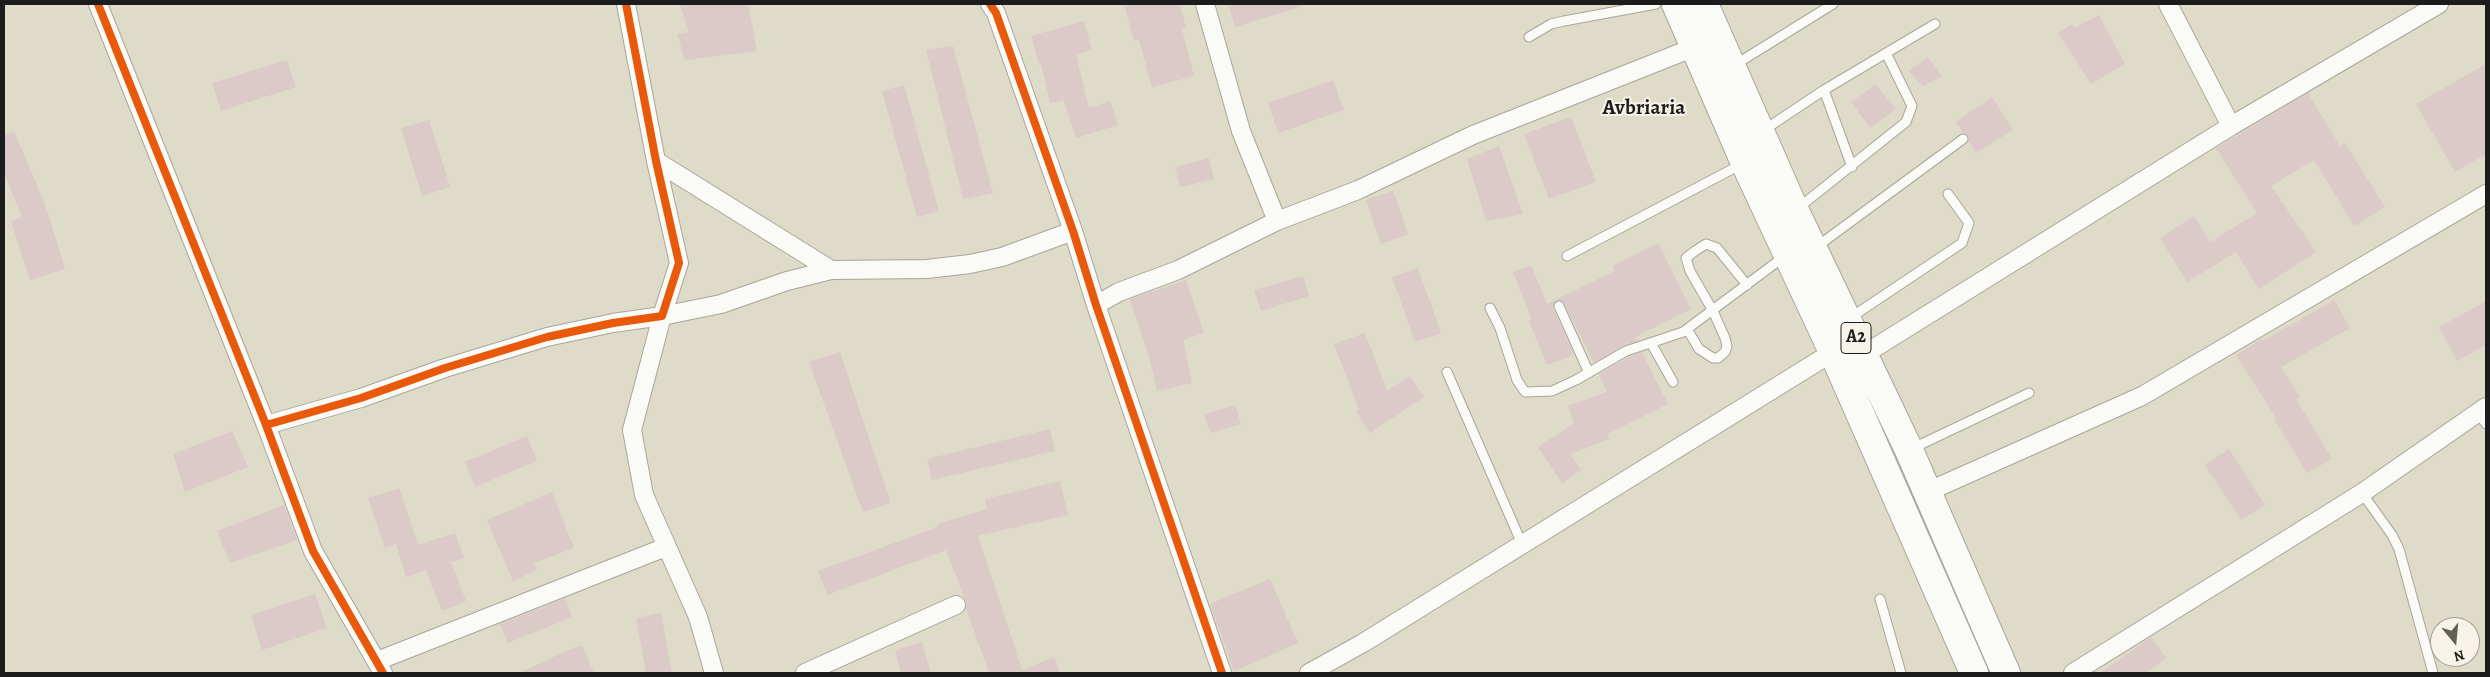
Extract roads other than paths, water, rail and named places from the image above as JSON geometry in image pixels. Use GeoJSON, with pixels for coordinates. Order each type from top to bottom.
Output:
{"type":"FeatureCollection","features":[{"type":"Feature","properties":{"kind":"highway","name":"A2"},"geometry":{"type":"LineString","coordinates":[[1676,4],[1745,163],[1833,352],[1974,673]]}},
{"type":"Feature","properties":{"kind":"highway","name":"A2"},"geometry":{"type":"LineString","coordinates":[[1704,4],[1795,211],[1909,450],[2006,673]]}},
{"type":"Feature","properties":{"kind":"street"},"geometry":{"type":"LineString","coordinates":[[98,4],[266,425],[312,551],[380,667],[666,547]]}},
{"type":"Feature","properties":{"kind":"street"},"geometry":{"type":"LineString","coordinates":[[626,4],[656,161],[679,263],[662,316],[632,430],[644,495],[698,617],[714,673]]}},
{"type":"Feature","properties":{"kind":"street"},"geometry":{"type":"LineString","coordinates":[[990,4],[996,13],[1073,231],[1096,305],[1222,673]]}},
{"type":"Feature","properties":{"kind":"street"},"geometry":{"type":"LineString","coordinates":[[1205,4],[1241,131],[1277,221]]}},
{"type":"Feature","properties":{"kind":"street"},"geometry":{"type":"LineString","coordinates":[[2168,4],[2231,126]]}},
{"type":"Feature","properties":{"kind":"street"},"geometry":{"type":"LineString","coordinates":[[1863,354],[2231,126],[2438,4]]}},
{"type":"Feature","properties":{"kind":"street"},"geometry":{"type":"LineString","coordinates":[[1096,305],[1120,292],[1178,270],[1277,221],[1358,190],[1473,135],[1694,47]]}},
{"type":"Feature","properties":{"kind":"street"},"geometry":{"type":"LineString","coordinates":[[656,161],[831,270]]}},
{"type":"Feature","properties":{"kind":"street"},"geometry":{"type":"LineString","coordinates":[[1927,492],[2142,396],[2486,194]]}},
{"type":"Feature","properties":{"kind":"street"},"geometry":{"type":"LineString","coordinates":[[266,425],[361,398],[445,368],[547,337],[721,304],[787,281],[831,270],[926,269],[970,264],[1002,257],[1073,231]]}},
{"type":"Feature","properties":{"kind":"street"},"geometry":{"type":"LineString","coordinates":[[1309,673],[1363,643],[1833,352]]}},
{"type":"Feature","properties":{"kind":"street"},"geometry":{"type":"LineString","coordinates":[[2073,673],[2484,415]]}},
{"type":"Feature","properties":{"kind":"street"},"geometry":{"type":"LineString","coordinates":[[805,673],[956,605]]}},
{"type":"Feature","properties":{"kind":"lane"},"geometry":{"type":"LineString","coordinates":[[1529,36],[1550,24],[1656,4]]}},
{"type":"Feature","properties":{"kind":"lane"},"geometry":{"type":"LineString","coordinates":[[1732,67],[1833,4]]}},
{"type":"Feature","properties":{"kind":"lane"},"geometry":{"type":"LineString","coordinates":[[1761,131],[1824,90],[1935,24]]}},
{"type":"Feature","properties":{"kind":"lane"},"geometry":{"type":"LineString","coordinates":[[1795,211],[1906,122],[1912,106],[1886,53]]}},
{"type":"Feature","properties":{"kind":"lane"},"geometry":{"type":"LineString","coordinates":[[1824,90],[1852,167]]}},
{"type":"Feature","properties":{"kind":"lane"},"geometry":{"type":"LineString","coordinates":[[1814,248],[1963,138]]}},
{"type":"Feature","properties":{"kind":"lane"},"geometry":{"type":"LineString","coordinates":[[1567,256],[1745,163]]}},
{"type":"Feature","properties":{"kind":"lane"},"geometry":{"type":"LineString","coordinates":[[1848,319],[1962,243],[1968,223],[1948,194]]}},
{"type":"Feature","properties":{"kind":"lane"},"geometry":{"type":"LineString","coordinates":[[1687,329],[1699,349],[1713,358],[1718,358],[1725,352],[1727,346],[1713,311],[1690,271],[1686,258],[1706,244],[1717,248],[1747,285]]}},
{"type":"Feature","properties":{"kind":"lane"},"geometry":{"type":"LineString","coordinates":[[1490,308],[1500,328],[1517,380],[1525,392],[1552,391],[1589,373],[1626,351],[1687,329],[1787,255]]}},
{"type":"Feature","properties":{"kind":"lane"},"geometry":{"type":"LineString","coordinates":[[1558,306],[1589,373]]}},
{"type":"Feature","properties":{"kind":"lane"},"geometry":{"type":"LineString","coordinates":[[1651,343],[1673,382]]}},
{"type":"Feature","properties":{"kind":"lane"},"geometry":{"type":"LineString","coordinates":[[1447,372],[1522,544]]}},
{"type":"Feature","properties":{"kind":"lane"},"geometry":{"type":"LineString","coordinates":[[1909,450],[2029,393]]}},
{"type":"Feature","properties":{"kind":"lane"},"geometry":{"type":"LineString","coordinates":[[2362,493],[2392,535],[2399,549],[2433,673]]}},
{"type":"Feature","properties":{"kind":"lane"},"geometry":{"type":"LineString","coordinates":[[1880,599],[1901,673]]}},
{"type":"Feature","properties":{"kind":"district","name":"Avbriaria"},"geometry":{"type":"Point","coordinates":[1644,109]}}]}
